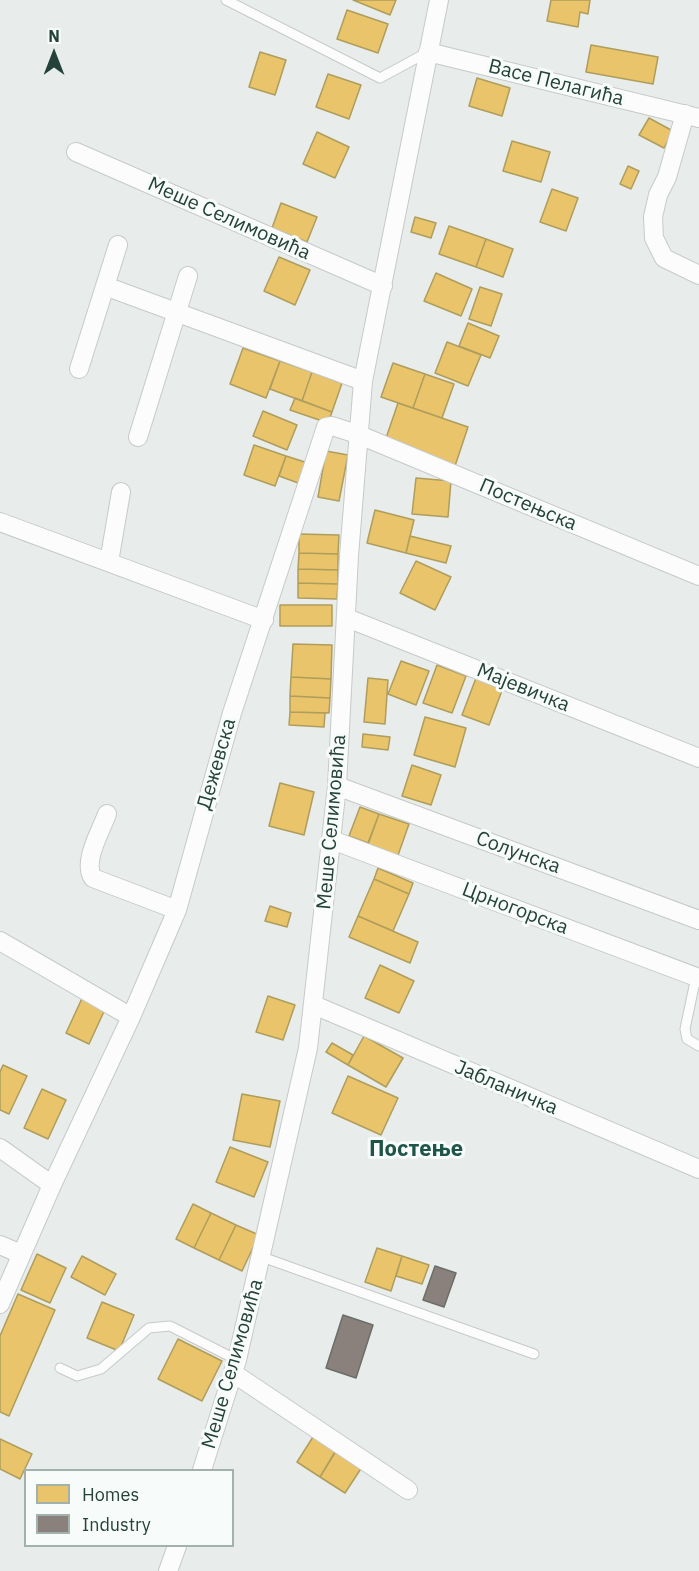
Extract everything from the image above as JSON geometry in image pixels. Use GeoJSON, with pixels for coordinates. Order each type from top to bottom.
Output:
{"type":"FeatureCollection","features":[{"type":"Feature","properties":{"kind":"street","name":"Меше Селимовића"},"geometry":{"type":"LineString","coordinates":[[202,1469],[235,1367],[308,1048],[337,786],[357,434],[363,381],[439,0]]}},
{"type":"Feature","properties":{"kind":"street","name":"Васе Пелагића"},"geometry":{"type":"LineString","coordinates":[[428,52],[692,116],[658,195],[653,218],[654,238],[664,258],[699,275]]}},
{"type":"Feature","properties":{"kind":"street","name":"Меше Селимовића"},"geometry":{"type":"LineString","coordinates":[[76,152],[382,286]]}},
{"type":"Feature","properties":{"kind":"street"},"geometry":{"type":"LineString","coordinates":[[79,369],[118,245]]}},
{"type":"Feature","properties":{"kind":"street"},"geometry":{"type":"LineString","coordinates":[[138,437],[188,276]]}},
{"type":"Feature","properties":{"kind":"street"},"geometry":{"type":"LineString","coordinates":[[105,286],[363,381]]}},
{"type":"Feature","properties":{"kind":"street","name":"Дежевска"},"geometry":{"type":"LineString","coordinates":[[0,1304],[52,1185],[131,1017],[177,910],[232,712],[264,620],[323,430],[332,426],[357,434]]}},
{"type":"Feature","properties":{"kind":"street","name":"Постењска"},"geometry":{"type":"LineString","coordinates":[[357,434],[699,576]]}},
{"type":"Feature","properties":{"kind":"street"},"geometry":{"type":"LineString","coordinates":[[109,562],[121,492]]}},
{"type":"Feature","properties":{"kind":"street"},"geometry":{"type":"LineString","coordinates":[[0,522],[264,620]]}},
{"type":"Feature","properties":{"kind":"street","name":"Мајевичка"},"geometry":{"type":"LineString","coordinates":[[347,618],[699,758]]}},
{"type":"Feature","properties":{"kind":"street","name":"Солунска"},"geometry":{"type":"LineString","coordinates":[[337,786],[699,920]]}},
{"type":"Feature","properties":{"kind":"street"},"geometry":{"type":"LineString","coordinates":[[107,814],[89,863],[89,872],[93,878],[177,910]]}},
{"type":"Feature","properties":{"kind":"street","name":"Црногорска"},"geometry":{"type":"LineString","coordinates":[[332,840],[698,978]]}},
{"type":"Feature","properties":{"kind":"street"},"geometry":{"type":"LineString","coordinates":[[0,941],[131,1017]]}},
{"type":"Feature","properties":{"kind":"street","name":"Јабланичка"},"geometry":{"type":"LineString","coordinates":[[314,1005],[699,1169]]}},
{"type":"Feature","properties":{"kind":"street"},"geometry":{"type":"LineString","coordinates":[[0,1148],[52,1185]]}},
{"type":"Feature","properties":{"kind":"street"},"geometry":{"type":"LineString","coordinates":[[0,1245],[21,1254]]}},
{"type":"Feature","properties":{"kind":"street"},"geometry":{"type":"LineString","coordinates":[[235,1367],[408,1490]]}},
{"type":"Feature","properties":{"kind":"street"},"geometry":{"type":"LineString","coordinates":[[168,1571],[176,1547]]}},
{"type":"Feature","properties":{"kind":"lane"},"geometry":{"type":"LineString","coordinates":[[226,0],[380,78],[428,52]]}},
{"type":"Feature","properties":{"kind":"lane"},"geometry":{"type":"LineString","coordinates":[[698,978],[685,1029],[687,1039],[699,1046]]}},
{"type":"Feature","properties":{"kind":"lane","name":"Меше Селимовића"},"geometry":{"type":"LineString","coordinates":[[262,1257],[534,1354]]}},
{"type":"Feature","properties":{"kind":"lane"},"geometry":{"type":"LineString","coordinates":[[60,1368],[77,1376],[101,1370],[149,1328],[170,1326],[235,1367]]}},
{"type":"Feature","properties":{"kind":"building: Homes"},"geometry":{"type":"Polygon","coordinates":[[[353,0],[396,0],[390,15],[353,0]]]}},
{"type":"Feature","properties":{"kind":"building: Homes"},"geometry":{"type":"Polygon","coordinates":[[[551,0],[590,0],[588,14],[580,12],[578,27],[547,21],[551,0]]]}},
{"type":"Feature","properties":{"kind":"building: Homes"},"geometry":{"type":"Polygon","coordinates":[[[347,10],[388,24],[378,53],[337,39],[347,10]]]}},
{"type":"Feature","properties":{"kind":"building: Homes"},"geometry":{"type":"Polygon","coordinates":[[[591,45],[658,57],[653,84],[586,72],[591,45]]]}},
{"type":"Feature","properties":{"kind":"building: Homes"},"geometry":{"type":"Polygon","coordinates":[[[260,52],[286,60],[275,95],[249,87],[260,52]]]}},
{"type":"Feature","properties":{"kind":"building: Homes"},"geometry":{"type":"Polygon","coordinates":[[[328,74],[361,85],[349,119],[316,107],[328,74]]]}},
{"type":"Feature","properties":{"kind":"building: Homes"},"geometry":{"type":"Polygon","coordinates":[[[477,78],[510,88],[502,116],[469,106],[477,78]]]}},
{"type":"Feature","properties":{"kind":"building: Homes"},"geometry":{"type":"Polygon","coordinates":[[[649,118],[673,131],[664,148],[639,135],[649,118]]]}},
{"type":"Feature","properties":{"kind":"building: Homes"},"geometry":{"type":"Polygon","coordinates":[[[317,132],[349,147],[335,178],[303,164],[317,132]]]}},
{"type":"Feature","properties":{"kind":"building: Homes"},"geometry":{"type":"Polygon","coordinates":[[[512,141],[550,152],[541,182],[503,171],[512,141]]]}},
{"type":"Feature","properties":{"kind":"building: Homes"},"geometry":{"type":"Polygon","coordinates":[[[628,166],[639,171],[631,189],[620,184],[628,166]]]}},
{"type":"Feature","properties":{"kind":"building: Homes"},"geometry":{"type":"Polygon","coordinates":[[[552,189],[578,198],[566,231],[540,222],[552,189]]]}},
{"type":"Feature","properties":{"kind":"building: Homes"},"geometry":{"type":"Polygon","coordinates":[[[281,203],[317,217],[307,242],[272,228],[281,203]]]}},
{"type":"Feature","properties":{"kind":"building: Homes"},"geometry":{"type":"Polygon","coordinates":[[[415,217],[436,223],[431,238],[411,232],[415,217]]]}},
{"type":"Feature","properties":{"kind":"building: Homes"},"geometry":{"type":"Polygon","coordinates":[[[449,226],[486,239],[476,267],[439,254],[449,226]]]}},
{"type":"Feature","properties":{"kind":"building: Homes"},"geometry":{"type":"Polygon","coordinates":[[[486,239],[513,249],[503,277],[476,267],[486,239]]]}},
{"type":"Feature","properties":{"kind":"building: Homes"},"geometry":{"type":"Polygon","coordinates":[[[279,257],[310,270],[295,305],[264,291],[279,257]]]}},
{"type":"Feature","properties":{"kind":"building: Homes"},"geometry":{"type":"Polygon","coordinates":[[[436,273],[472,289],[461,316],[424,301],[436,273]]]}},
{"type":"Feature","properties":{"kind":"building: Homes"},"geometry":{"type":"Polygon","coordinates":[[[480,287],[502,294],[491,326],[469,319],[480,287]]]}},
{"type":"Feature","properties":{"kind":"building: Homes"},"geometry":{"type":"Polygon","coordinates":[[[468,323],[499,336],[490,358],[459,346],[468,323]]]}},
{"type":"Feature","properties":{"kind":"building: Homes"},"geometry":{"type":"Polygon","coordinates":[[[447,342],[481,355],[468,386],[435,373],[447,342]]]}},
{"type":"Feature","properties":{"kind":"building: Homes"},"geometry":{"type":"Polygon","coordinates":[[[243,348],[280,361],[266,398],[230,384],[243,348]]]}},
{"type":"Feature","properties":{"kind":"building: Homes"},"geometry":{"type":"Polygon","coordinates":[[[280,361],[312,372],[302,401],[270,389],[280,361]]]}},
{"type":"Feature","properties":{"kind":"building: Homes"},"geometry":{"type":"Polygon","coordinates":[[[393,363],[425,374],[413,408],[381,397],[393,363]]]}},
{"type":"Feature","properties":{"kind":"building: Homes"},"geometry":{"type":"Polygon","coordinates":[[[312,372],[342,383],[332,412],[302,401],[312,372]]]}},
{"type":"Feature","properties":{"kind":"building: Homes"},"geometry":{"type":"Polygon","coordinates":[[[425,374],[454,384],[442,418],[413,408],[425,374]]]}},
{"type":"Feature","properties":{"kind":"building: Homes"},"geometry":{"type":"Polygon","coordinates":[[[295,398],[332,412],[328,423],[290,410],[295,398]]]}},
{"type":"Feature","properties":{"kind":"building: Homes"},"geometry":{"type":"Polygon","coordinates":[[[398,403],[468,427],[455,466],[385,441],[398,403]]]}},
{"type":"Feature","properties":{"kind":"building: Homes"},"geometry":{"type":"Polygon","coordinates":[[[263,411],[297,425],[287,450],[253,436],[263,411]]]}},
{"type":"Feature","properties":{"kind":"building: Homes"},"geometry":{"type":"Polygon","coordinates":[[[254,445],[286,456],[275,486],[244,475],[254,445]]]}},
{"type":"Feature","properties":{"kind":"building: Homes"},"geometry":{"type":"Polygon","coordinates":[[[326,451],[348,455],[339,501],[318,497],[326,451]]]}},
{"type":"Feature","properties":{"kind":"building: Homes"},"geometry":{"type":"Polygon","coordinates":[[[286,456],[308,463],[301,484],[279,476],[286,456]]]}},
{"type":"Feature","properties":{"kind":"building: Homes"},"geometry":{"type":"Polygon","coordinates":[[[416,478],[451,481],[448,517],[412,514],[416,478]]]}},
{"type":"Feature","properties":{"kind":"building: Homes"},"geometry":{"type":"Polygon","coordinates":[[[375,510],[414,520],[406,553],[367,543],[375,510]]]}},
{"type":"Feature","properties":{"kind":"building: Homes"},"geometry":{"type":"Polygon","coordinates":[[[299,534],[339,535],[338,554],[299,553],[299,534]]]}},
{"type":"Feature","properties":{"kind":"building: Homes"},"geometry":{"type":"Polygon","coordinates":[[[410,536],[451,546],[446,563],[406,553],[410,536]]]}},
{"type":"Feature","properties":{"kind":"building: Homes"},"geometry":{"type":"Polygon","coordinates":[[[299,553],[338,554],[338,570],[298,569],[299,553]]]}},
{"type":"Feature","properties":{"kind":"building: Homes"},"geometry":{"type":"Polygon","coordinates":[[[416,561],[451,577],[435,610],[400,593],[416,561]]]}},
{"type":"Feature","properties":{"kind":"building: Homes"},"geometry":{"type":"Polygon","coordinates":[[[298,569],[338,570],[338,584],[298,583],[298,569]]]}},
{"type":"Feature","properties":{"kind":"building: Homes"},"geometry":{"type":"Polygon","coordinates":[[[298,583],[338,584],[337,599],[298,598],[298,583]]]}},
{"type":"Feature","properties":{"kind":"building: Homes"},"geometry":{"type":"Polygon","coordinates":[[[280,605],[332,605],[332,626],[280,626],[280,605]]]}},
{"type":"Feature","properties":{"kind":"building: Homes"},"geometry":{"type":"Polygon","coordinates":[[[293,644],[332,645],[331,679],[291,677],[293,644]]]}},
{"type":"Feature","properties":{"kind":"building: Homes"},"geometry":{"type":"Polygon","coordinates":[[[401,661],[429,671],[416,705],[388,694],[401,661]]]}},
{"type":"Feature","properties":{"kind":"building: Homes"},"geometry":{"type":"Polygon","coordinates":[[[437,665],[466,676],[452,713],[423,703],[437,665]]]}},
{"type":"Feature","properties":{"kind":"building: Homes"},"geometry":{"type":"Polygon","coordinates":[[[291,677],[331,679],[330,698],[290,696],[291,677]]]}},
{"type":"Feature","properties":{"kind":"building: Homes"},"geometry":{"type":"Polygon","coordinates":[[[368,678],[388,680],[385,724],[364,722],[368,678]]]}},
{"type":"Feature","properties":{"kind":"building: Homes"},"geometry":{"type":"Polygon","coordinates":[[[476,678],[503,688],[489,725],[462,715],[476,678]]]}},
{"type":"Feature","properties":{"kind":"building: Homes"},"geometry":{"type":"Polygon","coordinates":[[[290,696],[330,698],[329,713],[290,712],[290,696]]]}},
{"type":"Feature","properties":{"kind":"building: Homes"},"geometry":{"type":"Polygon","coordinates":[[[290,712],[325,713],[324,727],[289,725],[290,712]]]}},
{"type":"Feature","properties":{"kind":"building: Homes"},"geometry":{"type":"Polygon","coordinates":[[[425,717],[466,728],[455,767],[414,755],[425,717]]]}},
{"type":"Feature","properties":{"kind":"building: Homes"},"geometry":{"type":"Polygon","coordinates":[[[363,734],[390,737],[388,750],[362,747],[363,734]]]}},
{"type":"Feature","properties":{"kind":"building: Homes"},"geometry":{"type":"Polygon","coordinates":[[[412,765],[441,775],[431,805],[402,796],[412,765]]]}},
{"type":"Feature","properties":{"kind":"building: Homes"},"geometry":{"type":"Polygon","coordinates":[[[280,783],[314,792],[304,835],[269,826],[280,783]]]}},
{"type":"Feature","properties":{"kind":"building: Homes"},"geometry":{"type":"Polygon","coordinates":[[[360,807],[379,814],[368,843],[349,836],[360,807]]]}},
{"type":"Feature","properties":{"kind":"building: Homes"},"geometry":{"type":"Polygon","coordinates":[[[379,814],[409,824],[397,858],[367,847],[379,814]]]}},
{"type":"Feature","properties":{"kind":"building: Homes"},"geometry":{"type":"Polygon","coordinates":[[[378,868],[413,883],[409,894],[374,879],[378,868]]]}},
{"type":"Feature","properties":{"kind":"building: Homes"},"geometry":{"type":"Polygon","coordinates":[[[374,879],[409,894],[393,931],[358,916],[374,879]]]}},
{"type":"Feature","properties":{"kind":"building: Homes"},"geometry":{"type":"Polygon","coordinates":[[[270,906],[291,913],[287,927],[265,921],[270,906]]]}},
{"type":"Feature","properties":{"kind":"building: Homes"},"geometry":{"type":"Polygon","coordinates":[[[358,916],[418,942],[410,963],[349,937],[358,916]]]}},
{"type":"Feature","properties":{"kind":"building: Homes"},"geometry":{"type":"Polygon","coordinates":[[[380,965],[414,981],[399,1013],[365,998],[380,965]]]}},
{"type":"Feature","properties":{"kind":"building: Homes"},"geometry":{"type":"Polygon","coordinates":[[[84,994],[107,1005],[89,1044],[66,1033],[84,994]]]}},
{"type":"Feature","properties":{"kind":"building: Homes"},"geometry":{"type":"Polygon","coordinates":[[[268,996],[295,1005],[283,1040],[256,1032],[268,996]]]}},
{"type":"Feature","properties":{"kind":"building: Homes"},"geometry":{"type":"Polygon","coordinates":[[[364,1036],[403,1058],[386,1087],[348,1065],[364,1036]]]}},
{"type":"Feature","properties":{"kind":"building: Homes"},"geometry":{"type":"Polygon","coordinates":[[[332,1043],[353,1055],[348,1065],[326,1052],[332,1043]]]}},
{"type":"Feature","properties":{"kind":"building: Homes"},"geometry":{"type":"Polygon","coordinates":[[[3,1065],[27,1076],[9,1114],[0,1110],[0,1072],[3,1065]]]}},
{"type":"Feature","properties":{"kind":"building: Homes"},"geometry":{"type":"Polygon","coordinates":[[[348,1076],[398,1098],[381,1135],[332,1113],[348,1076]]]}},
{"type":"Feature","properties":{"kind":"building: Homes"},"geometry":{"type":"Polygon","coordinates":[[[42,1089],[66,1100],[48,1139],[24,1128],[42,1089]]]}},
{"type":"Feature","properties":{"kind":"building: Homes"},"geometry":{"type":"Polygon","coordinates":[[[242,1094],[280,1101],[270,1147],[233,1140],[242,1094]]]}},
{"type":"Feature","properties":{"kind":"building: Homes"},"geometry":{"type":"Polygon","coordinates":[[[230,1147],[268,1162],[254,1197],[216,1182],[230,1147]]]}},
{"type":"Feature","properties":{"kind":"building: Homes"},"geometry":{"type":"Polygon","coordinates":[[[193,1204],[211,1213],[194,1248],[176,1239],[193,1204]]]}},
{"type":"Feature","properties":{"kind":"building: Homes"},"geometry":{"type":"Polygon","coordinates":[[[211,1213],[236,1225],[219,1260],[194,1248],[211,1213]]]}},
{"type":"Feature","properties":{"kind":"building: Homes"},"geometry":{"type":"Polygon","coordinates":[[[236,1225],[259,1235],[242,1271],[219,1260],[236,1225]]]}},
{"type":"Feature","properties":{"kind":"building: Homes"},"geometry":{"type":"Polygon","coordinates":[[[377,1248],[402,1256],[391,1291],[365,1282],[377,1248]]]}},
{"type":"Feature","properties":{"kind":"building: Homes"},"geometry":{"type":"Polygon","coordinates":[[[37,1254],[66,1268],[50,1303],[21,1290],[37,1254]]]}},
{"type":"Feature","properties":{"kind":"building: Homes"},"geometry":{"type":"Polygon","coordinates":[[[82,1256],[116,1274],[105,1295],[71,1277],[82,1256]]]}},
{"type":"Feature","properties":{"kind":"building: Homes"},"geometry":{"type":"Polygon","coordinates":[[[402,1256],[429,1265],[422,1284],[396,1276],[402,1256]]]}},
{"type":"Feature","properties":{"kind":"building: Homes"},"geometry":{"type":"Polygon","coordinates":[[[18,1294],[55,1310],[9,1416],[0,1412],[0,1336],[18,1294]]]}},
{"type":"Feature","properties":{"kind":"building: Homes"},"geometry":{"type":"Polygon","coordinates":[[[102,1302],[134,1315],[119,1351],[87,1338],[102,1302]]]}},
{"type":"Feature","properties":{"kind":"building: Homes"},"geometry":{"type":"Polygon","coordinates":[[[178,1339],[222,1361],[202,1401],[158,1379],[178,1339]]]}},
{"type":"Feature","properties":{"kind":"building: Homes"},"geometry":{"type":"Polygon","coordinates":[[[313,1437],[336,1451],[320,1477],[297,1462],[313,1437]]]}},
{"type":"Feature","properties":{"kind":"building: Homes"},"geometry":{"type":"Polygon","coordinates":[[[0,1439],[32,1454],[20,1479],[0,1469],[0,1439]]]}},
{"type":"Feature","properties":{"kind":"building: Homes"},"geometry":{"type":"Polygon","coordinates":[[[338,1447],[364,1464],[345,1493],[320,1477],[338,1447]]]}},
{"type":"Feature","properties":{"kind":"building: Industry"},"geometry":{"type":"Polygon","coordinates":[[[435,1266],[456,1273],[444,1307],[423,1300],[435,1266]]]}},
{"type":"Feature","properties":{"kind":"building: Industry"},"geometry":{"type":"Polygon","coordinates":[[[343,1315],[373,1325],[356,1378],[326,1368],[343,1315]]]}},
{"type":"Feature","properties":{"kind":"district","name":"Постење"},"geometry":{"type":"Point","coordinates":[416,1150]}}]}
